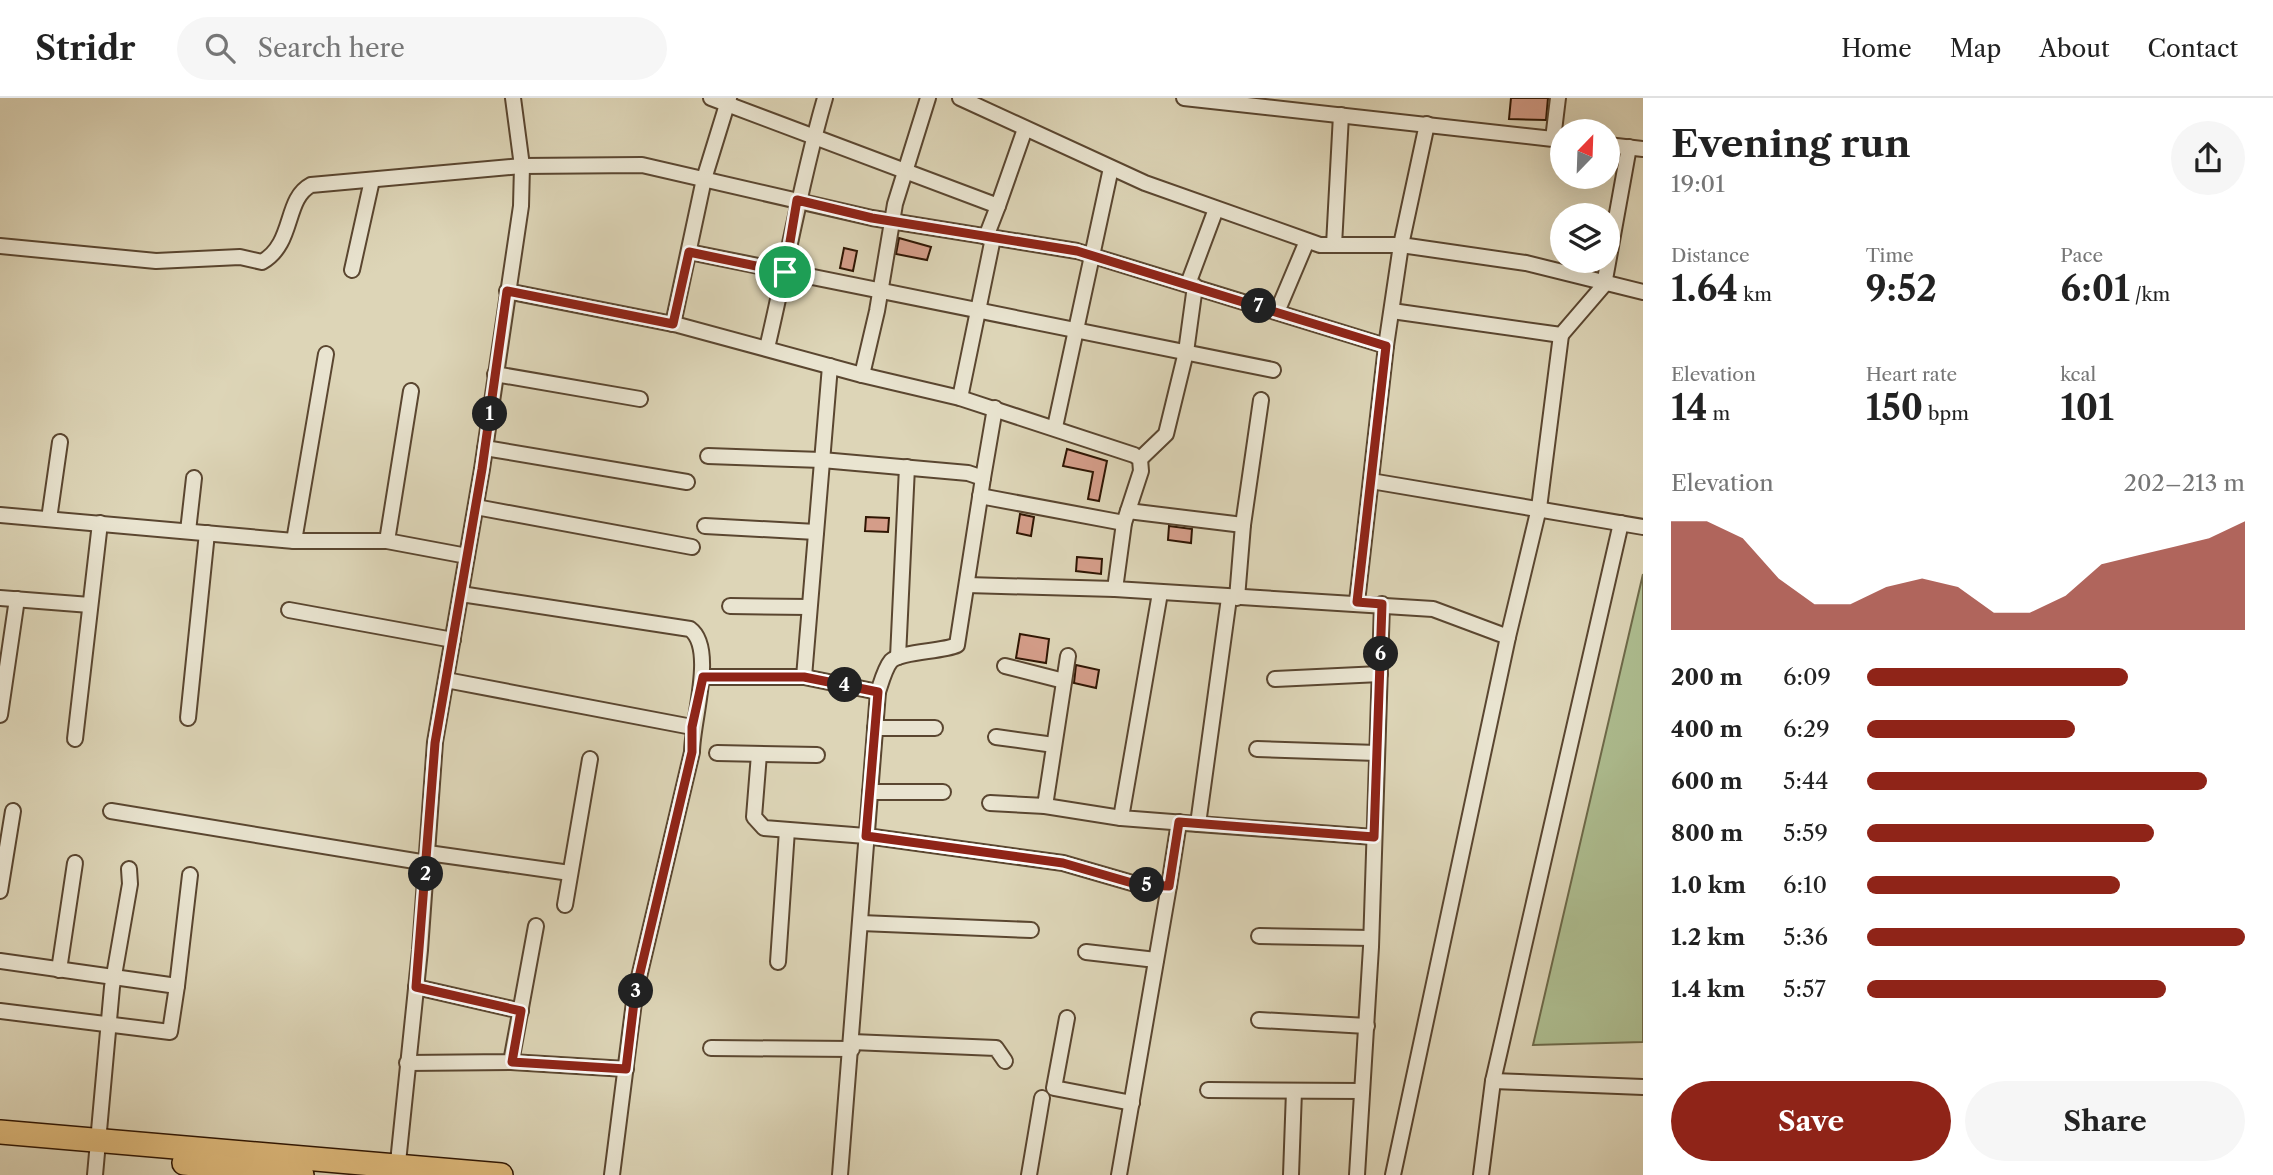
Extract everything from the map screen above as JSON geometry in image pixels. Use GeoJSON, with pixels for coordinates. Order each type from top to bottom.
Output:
{"type":"FeatureCollection","features":[{"type":"Feature","properties":{"kind":"highway"},"geometry":{"type":"LineString","coordinates":[[0,1132],[97,1156],[501,1175]]}},
{"type":"Feature","properties":{"kind":"highway"},"geometry":{"type":"LineString","coordinates":[[0,1147],[302,1175]]}},
{"type":"Feature","properties":{"kind":"street"},"geometry":{"type":"LineString","coordinates":[[397,1171],[416,987],[435,743],[476,507],[521,206],[522,166],[513,98]]}},
{"type":"Feature","properties":{"kind":"street"},"geometry":{"type":"LineString","coordinates":[[711,98],[728,101],[814,137],[998,206]]}},
{"type":"Feature","properties":{"kind":"street"},"geometry":{"type":"LineString","coordinates":[[767,348],[785,272],[797,200],[824,98]]}},
{"type":"Feature","properties":{"kind":"street"},"geometry":{"type":"LineString","coordinates":[[862,375],[892,221],[928,98]]}},
{"type":"Feature","properties":{"kind":"street"},"geometry":{"type":"LineString","coordinates":[[960,98],[1111,168],[1307,241],[1334,245],[1401,245],[1526,263],[1604,285],[1643,292]]}},
{"type":"Feature","properties":{"kind":"street"},"geometry":{"type":"LineString","coordinates":[[1184,98],[1550,138]]}},
{"type":"Feature","properties":{"kind":"street"},"geometry":{"type":"LineString","coordinates":[[1558,98],[1558,119]]}},
{"type":"Feature","properties":{"kind":"street"},"geometry":{"type":"LineString","coordinates":[[673,324],[704,179],[728,101]]}},
{"type":"Feature","properties":{"kind":"street"},"geometry":{"type":"LineString","coordinates":[[1334,245],[1341,115]]}},
{"type":"Feature","properties":{"kind":"street"},"geometry":{"type":"LineString","coordinates":[[1357,602],[1386,346],[1401,245],[1427,124]]}},
{"type":"Feature","properties":{"kind":"street"},"geometry":{"type":"LineString","coordinates":[[960,398],[989,237],[1024,129]]}},
{"type":"Feature","properties":{"kind":"street"},"geometry":{"type":"LineString","coordinates":[[1393,1175],[1508,637],[1539,508],[1561,335],[1604,285],[1636,148]]}},
{"type":"Feature","properties":{"kind":"street"},"geometry":{"type":"LineString","coordinates":[[0,246],[156,261],[240,257],[262,261],[280,249],[303,189],[311,186],[522,166],[642,165],[892,221],[1093,255],[1386,346]]}},
{"type":"Feature","properties":{"kind":"street"},"geometry":{"type":"LineString","coordinates":[[1055,427],[1078,331],[1111,168]]}},
{"type":"Feature","properties":{"kind":"street"},"geometry":{"type":"LineString","coordinates":[[352,270],[372,180]]}},
{"type":"Feature","properties":{"kind":"street"},"geometry":{"type":"LineString","coordinates":[[1115,589],[1126,517],[1141,471],[1140,459],[1166,433],[1186,352],[1191,285],[1216,209]]}},
{"type":"Feature","properties":{"kind":"street"},"geometry":{"type":"LineString","coordinates":[[1277,312],[1307,241]]}},
{"type":"Feature","properties":{"kind":"street"},"geometry":{"type":"LineString","coordinates":[[689,252],[880,293],[978,309],[1273,370]]}},
{"type":"Feature","properties":{"kind":"street"},"geometry":{"type":"LineString","coordinates":[[507,291],[673,324],[862,375],[960,398],[1055,427],[1140,459]]}},
{"type":"Feature","properties":{"kind":"street"},"geometry":{"type":"LineString","coordinates":[[1392,311],[1561,335]]}},
{"type":"Feature","properties":{"kind":"street"},"geometry":{"type":"LineString","coordinates":[[294,541],[326,354]]}},
{"type":"Feature","properties":{"kind":"street"},"geometry":{"type":"LineString","coordinates":[[804,677],[830,366]]}},
{"type":"Feature","properties":{"kind":"street"},"geometry":{"type":"LineString","coordinates":[[495,374],[640,399]]}},
{"type":"Feature","properties":{"kind":"street"},"geometry":{"type":"LineString","coordinates":[[387,541],[411,391]]}},
{"type":"Feature","properties":{"kind":"street"},"geometry":{"type":"LineString","coordinates":[[1198,824],[1261,400]]}},
{"type":"Feature","properties":{"kind":"street"},"geometry":{"type":"LineString","coordinates":[[840,1175],[878,692],[890,662],[898,657],[945,651],[957,645],[995,408]]}},
{"type":"Feature","properties":{"kind":"street"},"geometry":{"type":"LineString","coordinates":[[49,519],[60,442]]}},
{"type":"Feature","properties":{"kind":"street"},"geometry":{"type":"LineString","coordinates":[[485,448],[687,482]]}},
{"type":"Feature","properties":{"kind":"street"},"geometry":{"type":"LineString","coordinates":[[708,456],[822,460],[968,473],[983,478]]}},
{"type":"Feature","properties":{"kind":"street"},"geometry":{"type":"LineString","coordinates":[[898,657],[907,467]]}},
{"type":"Feature","properties":{"kind":"street"},"geometry":{"type":"LineString","coordinates":[[188,531],[194,478]]}},
{"type":"Feature","properties":{"kind":"street"},"geometry":{"type":"LineString","coordinates":[[1371,481],[1643,527]]}},
{"type":"Feature","properties":{"kind":"street"},"geometry":{"type":"LineString","coordinates":[[980,496],[1126,517],[1243,525]]}},
{"type":"Feature","properties":{"kind":"street"},"geometry":{"type":"LineString","coordinates":[[476,507],[692,547]]}},
{"type":"Feature","properties":{"kind":"street"},"geometry":{"type":"LineString","coordinates":[[0,515],[294,541],[387,541],[467,556]]}},
{"type":"Feature","properties":{"kind":"street"},"geometry":{"type":"LineString","coordinates":[[75,739],[100,523]]}},
{"type":"Feature","properties":{"kind":"street"},"geometry":{"type":"LineString","coordinates":[[1480,1175],[1493,1082],[1621,523]]}},
{"type":"Feature","properties":{"kind":"street"},"geometry":{"type":"LineString","coordinates":[[705,526],[816,532]]}},
{"type":"Feature","properties":{"kind":"street"},"geometry":{"type":"LineString","coordinates":[[188,718],[207,533]]}},
{"type":"Feature","properties":{"kind":"street"},"geometry":{"type":"LineString","coordinates":[[967,585],[1115,589],[1233,598],[1382,604],[1433,609],[1508,637]]}},
{"type":"Feature","properties":{"kind":"street"},"geometry":{"type":"LineString","coordinates":[[1121,818],[1160,593]]}},
{"type":"Feature","properties":{"kind":"street"},"geometry":{"type":"LineString","coordinates":[[461,594],[690,629],[701,642],[703,677],[692,727],[692,752],[635,994],[612,1175]]}},
{"type":"Feature","properties":{"kind":"street"},"geometry":{"type":"LineString","coordinates":[[0,598],[90,606]]}},
{"type":"Feature","properties":{"kind":"street"},"geometry":{"type":"LineString","coordinates":[[0,715],[17,599]]}},
{"type":"Feature","properties":{"kind":"street"},"geometry":{"type":"LineString","coordinates":[[1357,1175],[1371,938],[1382,604]]}},
{"type":"Feature","properties":{"kind":"street"},"geometry":{"type":"LineString","coordinates":[[730,606],[809,607]]}},
{"type":"Feature","properties":{"kind":"street"},"geometry":{"type":"LineString","coordinates":[[289,610],[453,640]]}},
{"type":"Feature","properties":{"kind":"street"},"geometry":{"type":"LineString","coordinates":[[1045,806],[1068,656]]}},
{"type":"Feature","properties":{"kind":"street"},"geometry":{"type":"LineString","coordinates":[[1005,666],[1064,681]]}},
{"type":"Feature","properties":{"kind":"street"},"geometry":{"type":"LineString","coordinates":[[1275,679],[1380,674]]}},
{"type":"Feature","properties":{"kind":"street"},"geometry":{"type":"LineString","coordinates":[[703,677],[804,677],[878,692]]}},
{"type":"Feature","properties":{"kind":"street"},"geometry":{"type":"LineString","coordinates":[[446,680],[692,727]]}},
{"type":"Feature","properties":{"kind":"street"},"geometry":{"type":"LineString","coordinates":[[875,728],[935,728]]}},
{"type":"Feature","properties":{"kind":"street"},"geometry":{"type":"LineString","coordinates":[[996,737],[1054,745]]}},
{"type":"Feature","properties":{"kind":"street"},"geometry":{"type":"LineString","coordinates":[[1257,749],[1377,752]]}},
{"type":"Feature","properties":{"kind":"street"},"geometry":{"type":"LineString","coordinates":[[717,753],[817,755]]}},
{"type":"Feature","properties":{"kind":"street"},"geometry":{"type":"LineString","coordinates":[[759,754],[755,821],[764,828],[866,836],[1063,863],[1139,885],[1169,886]]}},
{"type":"Feature","properties":{"kind":"street"},"geometry":{"type":"LineString","coordinates":[[565,905],[590,759]]}},
{"type":"Feature","properties":{"kind":"street"},"geometry":{"type":"LineString","coordinates":[[870,792],[943,792]]}},
{"type":"Feature","properties":{"kind":"street"},"geometry":{"type":"LineString","coordinates":[[990,803],[1045,806],[1121,818],[1374,837]]}},
{"type":"Feature","properties":{"kind":"street"},"geometry":{"type":"LineString","coordinates":[[0,891],[13,811]]}},
{"type":"Feature","properties":{"kind":"street"},"geometry":{"type":"LineString","coordinates":[[111,811],[427,858],[570,873]]}},
{"type":"Feature","properties":{"kind":"street"},"geometry":{"type":"LineString","coordinates":[[1119,1175],[1179,822]]}},
{"type":"Feature","properties":{"kind":"street"},"geometry":{"type":"LineString","coordinates":[[778,962],[787,830]]}},
{"type":"Feature","properties":{"kind":"street"},"geometry":{"type":"LineString","coordinates":[[59,970],[75,863]]}},
{"type":"Feature","properties":{"kind":"street"},"geometry":{"type":"LineString","coordinates":[[97,1156],[114,976],[130,884],[129,869]]}},
{"type":"Feature","properties":{"kind":"street"},"geometry":{"type":"LineString","coordinates":[[0,1011],[170,1032],[190,875]]}},
{"type":"Feature","properties":{"kind":"street"},"geometry":{"type":"LineString","coordinates":[[861,923],[1031,930]]}},
{"type":"Feature","properties":{"kind":"street"},"geometry":{"type":"LineString","coordinates":[[512,1062],[536,926]]}},
{"type":"Feature","properties":{"kind":"street"},"geometry":{"type":"LineString","coordinates":[[1259,936],[1371,938]]}},
{"type":"Feature","properties":{"kind":"street"},"geometry":{"type":"LineString","coordinates":[[1086,952],[1156,960]]}},
{"type":"Feature","properties":{"kind":"street"},"geometry":{"type":"LineString","coordinates":[[0,961],[177,986]]}},
{"type":"Feature","properties":{"kind":"street"},"geometry":{"type":"LineString","coordinates":[[416,987],[521,1011]]}},
{"type":"Feature","properties":{"kind":"street"},"geometry":{"type":"LineString","coordinates":[[1067,1018],[1054,1088],[1132,1103]]}},
{"type":"Feature","properties":{"kind":"street"},"geometry":{"type":"LineString","coordinates":[[1259,1020],[1367,1026]]}},
{"type":"Feature","properties":{"kind":"street"},"geometry":{"type":"LineString","coordinates":[[711,1048],[996,1048],[1005,1061]]}},
{"type":"Feature","properties":{"kind":"street"},"geometry":{"type":"LineString","coordinates":[[407,1063],[512,1062],[626,1069]]}},
{"type":"Feature","properties":{"kind":"street"},"geometry":{"type":"LineString","coordinates":[[1493,1082],[1643,1087]]}},
{"type":"Feature","properties":{"kind":"street"},"geometry":{"type":"LineString","coordinates":[[1208,1090],[1362,1091]]}},
{"type":"Feature","properties":{"kind":"street"},"geometry":{"type":"LineString","coordinates":[[1291,1175],[1294,1091]]}},
{"type":"Feature","properties":{"kind":"street"},"geometry":{"type":"LineString","coordinates":[[1029,1175],[1042,1098]]}},
{"type":"Feature","properties":{"kind":"green space"},"geometry":{"type":"Polygon","coordinates":[[[1643,574],[1643,1042],[1533,1045],[1643,574]]]}},
{"type":"Feature","properties":{"kind":"building"},"geometry":{"type":"Polygon","coordinates":[[[1511,98],[1548,98],[1546,120],[1509,119],[1511,98]]]}},
{"type":"Feature","properties":{"kind":"building"},"geometry":{"type":"Polygon","coordinates":[[[899,238],[931,247],[927,260],[896,254],[899,238]]]}},
{"type":"Feature","properties":{"kind":"building"},"geometry":{"type":"Polygon","coordinates":[[[844,248],[857,251],[853,271],[840,268],[844,248]]]}},
{"type":"Feature","properties":{"kind":"building"},"geometry":{"type":"Polygon","coordinates":[[[1067,449],[1107,461],[1099,501],[1088,499],[1093,472],[1063,466],[1067,449]]]}},
{"type":"Feature","properties":{"kind":"building"},"geometry":{"type":"Polygon","coordinates":[[[1020,514],[1034,517],[1031,536],[1017,533],[1020,514]]]}},
{"type":"Feature","properties":{"kind":"building"},"geometry":{"type":"Polygon","coordinates":[[[866,517],[889,518],[888,532],[865,531],[866,517]]]}},
{"type":"Feature","properties":{"kind":"building"},"geometry":{"type":"Polygon","coordinates":[[[1169,526],[1192,529],[1191,543],[1168,540],[1169,526]]]}},
{"type":"Feature","properties":{"kind":"building"},"geometry":{"type":"Polygon","coordinates":[[[1077,557],[1102,559],[1101,574],[1076,571],[1077,557]]]}},
{"type":"Feature","properties":{"kind":"building"},"geometry":{"type":"Polygon","coordinates":[[[1020,634],[1049,639],[1046,663],[1016,658],[1020,634]]]}},
{"type":"Feature","properties":{"kind":"building"},"geometry":{"type":"Polygon","coordinates":[[[1076,665],[1099,670],[1096,688],[1074,683],[1076,665]]]}},
{"type":"Feature","properties":{"kind":"route"},"geometry":{"type":"LineString","coordinates":[[797,200],[872,218],[1077,251],[1386,346],[1357,602],[1382,604],[1374,837],[1179,822],[1169,886],[1139,885],[1100,876],[1063,863],[866,836],[878,692],[804,677],[703,677],[692,727],[692,752],[635,994],[626,1069],[512,1062],[521,1011],[416,987],[435,743],[482,469],[507,291],[673,324],[689,252],[785,272],[797,200]]}}]}
